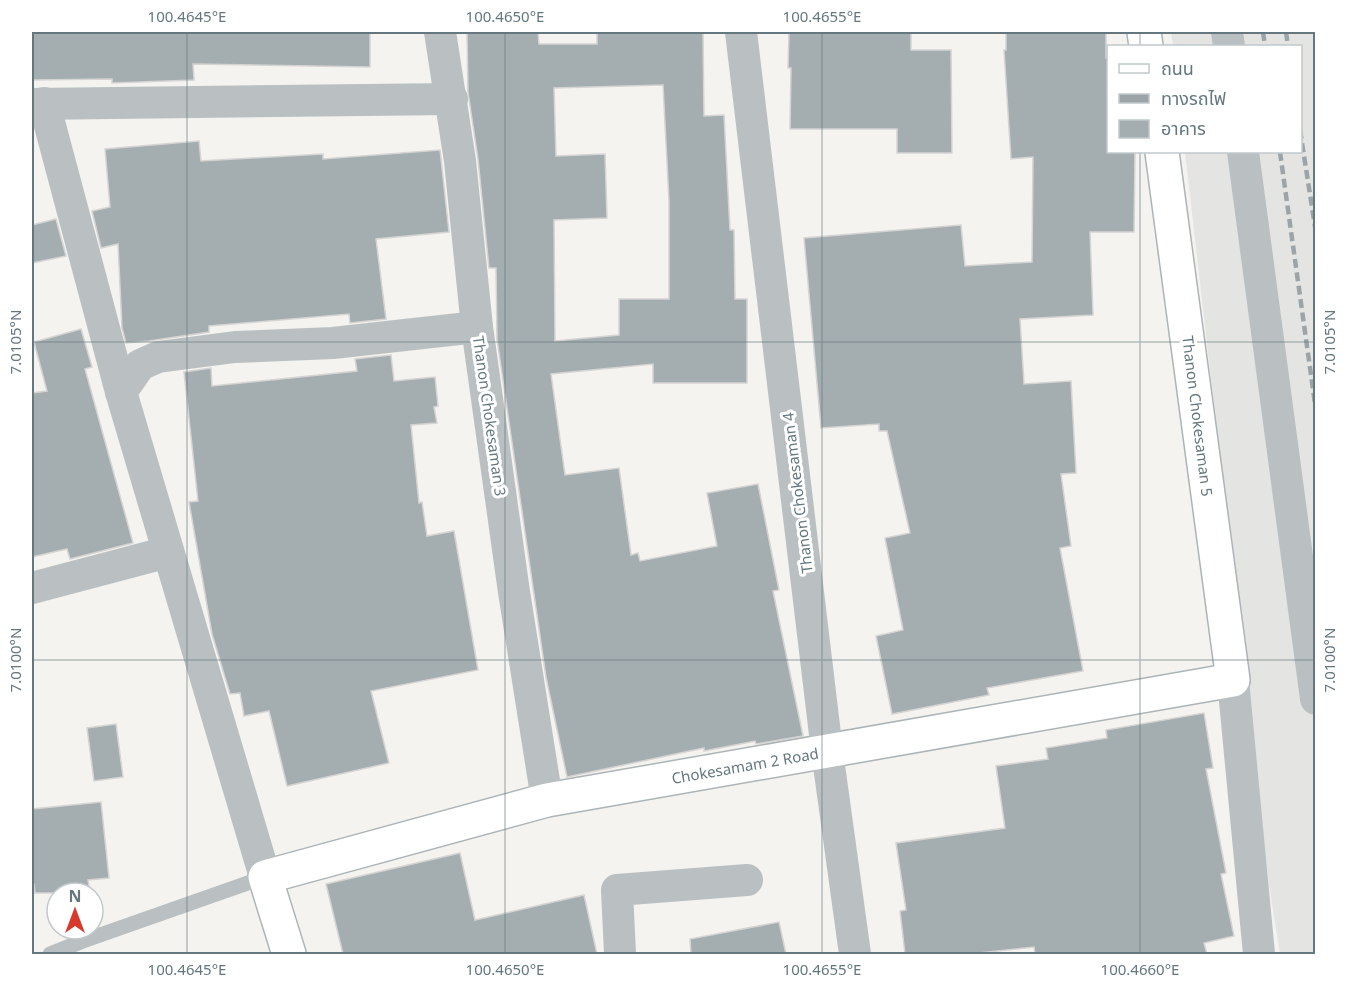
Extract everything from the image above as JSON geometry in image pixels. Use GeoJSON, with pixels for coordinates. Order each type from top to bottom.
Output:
{"type":"FeatureCollection","features":[{"type":"Feature","properties":{"kind":"street","name":"Thanon Chokesaman 3"},"geometry":{"type":"LineString","coordinates":[[440,32],[452,99],[477,327],[514,592],[547,800]]}},
{"type":"Feature","properties":{"kind":"street","name":"Thanon Chokesaman 4"},"geometry":{"type":"LineString","coordinates":[[741,32],[827,751],[855,954]]}},
{"type":"Feature","properties":{"kind":"street"},"geometry":{"type":"LineString","coordinates":[[289,954],[168,552],[38,104],[452,99]]}},
{"type":"Feature","properties":{"kind":"street","name":"Thanon Chokesaman 5"},"geometry":{"type":"LineString","coordinates":[[1162,153],[1233,680]]}},
{"type":"Feature","properties":{"kind":"street"},"geometry":{"type":"LineString","coordinates":[[1243,153],[1316,699]]}},
{"type":"Feature","properties":{"kind":"street"},"geometry":{"type":"LineString","coordinates":[[121,392],[140,365],[158,357],[235,347],[333,343],[477,327]]}},
{"type":"Feature","properties":{"kind":"street"},"geometry":{"type":"LineString","coordinates":[[32,588],[168,552]]}},
{"type":"Feature","properties":{"kind":"street"},"geometry":{"type":"LineString","coordinates":[[1233,680],[1259,954]]}},
{"type":"Feature","properties":{"kind":"street","name":"Chokesamam 2 Road"},"geometry":{"type":"LineString","coordinates":[[265,877],[547,800],[1233,680]]}},
{"type":"Feature","properties":{"kind":"street"},"geometry":{"type":"LineString","coordinates":[[620,954],[617,890],[747,880]]}},
{"type":"Feature","properties":{"kind":"lane"},"geometry":{"type":"LineString","coordinates":[[50,954],[265,877]]}},
{"type":"Feature","properties":{"kind":"shaded area"},"geometry":{"type":"Polygon","coordinates":[[[1171,32],[1315,32],[1315,954],[1280,954],[1269,885],[1185,153],[1302,153],[1302,45],[1173,45],[1171,32]]]}},
{"type":"Feature","properties":{"kind":"building"},"geometry":{"type":"Polygon","coordinates":[[[32,32],[370,32],[370,67],[193,64],[194,80],[112,83],[112,79],[32,80],[32,32]]]}},
{"type":"Feature","properties":{"kind":"building"},"geometry":{"type":"Polygon","coordinates":[[[467,32],[538,32],[539,44],[597,44],[597,32],[703,32],[704,116],[724,115],[730,230],[734,230],[735,299],[747,299],[747,383],[653,383],[653,364],[551,374],[565,475],[619,468],[631,555],[638,553],[640,561],[717,546],[707,493],[758,484],[779,590],[773,591],[803,736],[756,744],[755,741],[704,751],[704,748],[567,777],[546,677],[497,339],[496,268],[489,268],[478,159],[468,92],[467,32]],[[663,85],[554,88],[556,156],[605,154],[607,218],[554,220],[555,341],[619,335],[619,299],[669,299],[669,201],[663,85]]]}},
{"type":"Feature","properties":{"kind":"building"},"geometry":{"type":"Polygon","coordinates":[[[789,32],[911,32],[911,50],[951,50],[952,153],[897,153],[897,129],[790,129],[789,32]]]}},
{"type":"Feature","properties":{"kind":"building"},"geometry":{"type":"Polygon","coordinates":[[[1006,32],[1106,32],[1107,153],[1135,153],[1134,232],[1090,232],[1093,315],[1020,319],[1024,384],[1071,381],[1076,473],[1061,474],[1071,546],[1060,548],[1083,671],[987,688],[989,695],[892,714],[876,636],[903,630],[885,538],[910,533],[887,431],[879,431],[879,424],[821,428],[804,238],[961,225],[965,266],[1032,262],[1033,157],[1011,159],[1004,50],[1006,50],[1006,32]]]}},
{"type":"Feature","properties":{"kind":"building"},"geometry":{"type":"Polygon","coordinates":[[[199,141],[201,161],[323,154],[323,159],[440,150],[449,232],[376,239],[386,319],[350,323],[349,314],[209,326],[209,332],[126,343],[122,328],[118,244],[101,248],[92,211],[110,207],[105,149],[199,141]]]}},
{"type":"Feature","properties":{"kind":"building"},"geometry":{"type":"Polygon","coordinates":[[[56,219],[66,256],[32,263],[32,225],[56,219]]]}},
{"type":"Feature","properties":{"kind":"building"},"geometry":{"type":"Polygon","coordinates":[[[81,329],[92,367],[85,369],[133,543],[70,559],[67,549],[32,557],[32,393],[47,391],[34,342],[81,329]]]}},
{"type":"Feature","properties":{"kind":"building"},"geometry":{"type":"Polygon","coordinates":[[[391,355],[394,381],[435,377],[438,406],[434,407],[437,423],[411,425],[419,503],[422,502],[427,536],[454,531],[478,670],[371,691],[389,763],[287,786],[269,711],[244,716],[240,693],[230,694],[212,634],[189,502],[198,501],[184,372],[211,368],[212,386],[357,371],[355,359],[391,355]]]}},
{"type":"Feature","properties":{"kind":"building"},"geometry":{"type":"Polygon","coordinates":[[[1204,713],[1213,768],[1206,769],[1226,873],[1221,874],[1234,936],[1204,943],[1207,954],[1035,954],[1034,947],[970,954],[905,954],[900,911],[906,910],[896,843],[1005,828],[996,766],[1048,759],[1046,748],[1107,738],[1106,730],[1204,713]]]}},
{"type":"Feature","properties":{"kind":"building"},"geometry":{"type":"Polygon","coordinates":[[[116,724],[123,777],[94,781],[87,728],[116,724]]]}},
{"type":"Feature","properties":{"kind":"building"},"geometry":{"type":"Polygon","coordinates":[[[101,802],[109,878],[88,881],[45,881],[45,893],[35,893],[34,884],[32,884],[32,809],[101,802]]]}},
{"type":"Feature","properties":{"kind":"building"},"geometry":{"type":"Polygon","coordinates":[[[460,853],[475,920],[584,895],[597,954],[343,954],[326,884],[460,853]]]}},
{"type":"Feature","properties":{"kind":"building"},"geometry":{"type":"Polygon","coordinates":[[[779,922],[786,954],[691,954],[690,939],[779,922]]]}},
{"type":"Feature","properties":{"kind":"railway"},"geometry":{"type":"LineString","coordinates":[[1263,32],[1265,45]]}},
{"type":"Feature","properties":{"kind":"railway"},"geometry":{"type":"LineString","coordinates":[[1286,32],[1288,45]]}},
{"type":"Feature","properties":{"kind":"railway"},"geometry":{"type":"LineString","coordinates":[[1302,143],[1316,233]]}},
{"type":"Feature","properties":{"kind":"railway"},"geometry":{"type":"LineString","coordinates":[[1280,153],[1316,411]]}}]}
